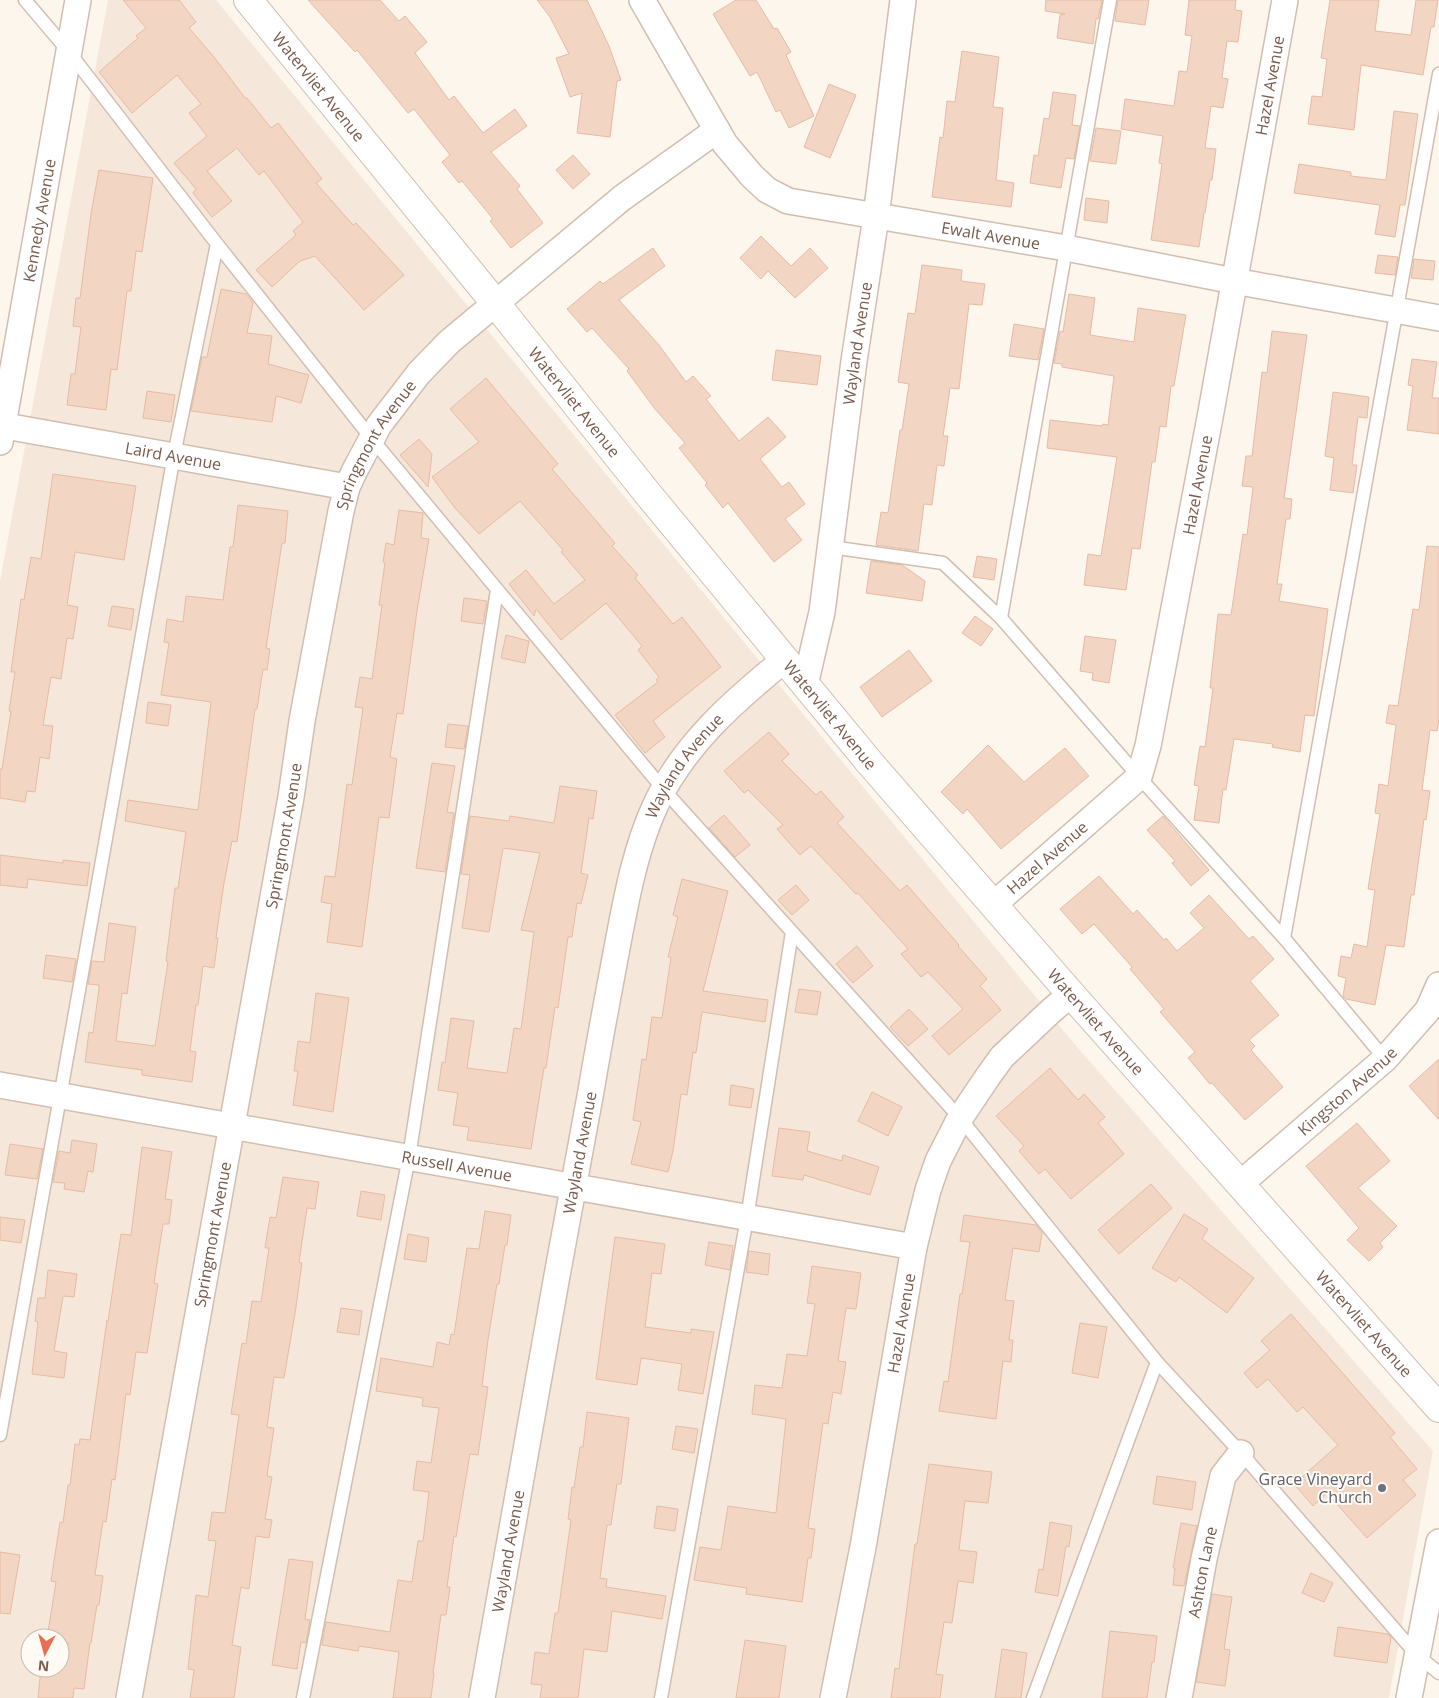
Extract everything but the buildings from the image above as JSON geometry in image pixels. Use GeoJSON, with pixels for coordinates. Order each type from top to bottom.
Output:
{"type":"FeatureCollection","features":[{"type":"Feature","properties":{"kind":"street","name":"Kennedy Avenue"},"geometry":{"type":"LineString","coordinates":[[1,430],[78,0]]}},
{"type":"Feature","properties":{"kind":"street","name":"Watervliet Avenue"},"geometry":{"type":"LineString","coordinates":[[248,0],[805,685],[1071,994],[1439,1408]]}},
{"type":"Feature","properties":{"kind":"street","name":"Ewalt Avenue"},"geometry":{"type":"LineString","coordinates":[[642,0],[725,144],[752,176],[767,190],[788,201],[1066,248],[1439,318]]}},
{"type":"Feature","properties":{"kind":"street","name":"Wayland Avenue"},"geometry":{"type":"LineString","coordinates":[[805,685],[822,612],[854,360],[876,217],[903,0]]}},
{"type":"Feature","properties":{"kind":"street","name":"Hazel Avenue"},"geometry":{"type":"LineString","coordinates":[[993,905],[1139,777],[1148,746],[1285,0]]}},
{"type":"Feature","properties":{"kind":"street","name":"Springmont Avenue"},"geometry":{"type":"LineString","coordinates":[[129,1698],[291,797],[302,721],[341,511],[347,488],[379,424],[418,373],[449,342],[622,198],[717,130]]}},
{"type":"Feature","properties":{"kind":"street","name":"Laird Avenue"},"geometry":{"type":"LineString","coordinates":[[1,430],[174,455],[347,488]]}},
{"type":"Feature","properties":{"kind":"street","name":"Wayland Avenue"},"geometry":{"type":"LineString","coordinates":[[482,1698],[573,1186],[636,858],[656,804],[675,770],[717,719],[745,692],[784,660]]}},
{"type":"Feature","properties":{"kind":"street","name":"Kingston Avenue"},"geometry":{"type":"LineString","coordinates":[[1240,1184],[1386,1059],[1428,1010],[1439,985]]}},
{"type":"Feature","properties":{"kind":"street","name":"Hazel Avenue"},"geometry":{"type":"LineString","coordinates":[[833,1698],[863,1547],[914,1247],[928,1190],[938,1161],[960,1118],[1002,1057],[1071,994]]}},
{"type":"Feature","properties":{"kind":"street","name":"Russell Avenue"},"geometry":{"type":"LineString","coordinates":[[0,1085],[914,1247]]}},
{"type":"Feature","properties":{"kind":"street","name":"Ashton Lane"},"geometry":{"type":"LineString","coordinates":[[1179,1698],[1204,1559],[1222,1476],[1241,1453]]}},
{"type":"Feature","properties":{"kind":"street"},"geometry":{"type":"LineString","coordinates":[[1409,1698],[1439,1542]]}},
{"type":"Feature","properties":{"kind":"lane"},"geometry":{"type":"LineString","coordinates":[[26,0],[69,52],[217,244],[372,439],[664,790],[960,1118],[1156,1362],[1241,1453],[1417,1655],[1439,1673]]}},
{"type":"Feature","properties":{"kind":"lane"},"geometry":{"type":"LineString","coordinates":[[1001,618],[1110,0]]}},
{"type":"Feature","properties":{"kind":"lane"},"geometry":{"type":"LineString","coordinates":[[1284,938],[1439,74]]}},
{"type":"Feature","properties":{"kind":"lane"},"geometry":{"type":"LineString","coordinates":[[0,1435],[174,455],[217,244]]}},
{"type":"Feature","properties":{"kind":"lane"},"geometry":{"type":"LineString","coordinates":[[831,546],[942,562],[1001,618],[1139,777],[1284,938],[1386,1059]]}},
{"type":"Feature","properties":{"kind":"lane"},"geometry":{"type":"LineString","coordinates":[[303,1698],[409,1157],[497,590]]}},
{"type":"Feature","properties":{"kind":"lane"},"geometry":{"type":"LineString","coordinates":[[661,1698],[747,1218],[792,932]]}},
{"type":"Feature","properties":{"kind":"lane"},"geometry":{"type":"LineString","coordinates":[[1033,1698],[1156,1362]]}},
{"type":"Feature","properties":{"kind":"shaded area"},"geometry":{"type":"Polygon","coordinates":[[[108,0],[216,0],[1077,1047],[1433,1451],[1389,1698],[0,1698],[0,581],[108,0]]]}},
{"type":"Feature","properties":{"kind":"place","name":"Grace Vineyard Church"},"geometry":{"type":"Point","coordinates":[1382,1488]}}]}
